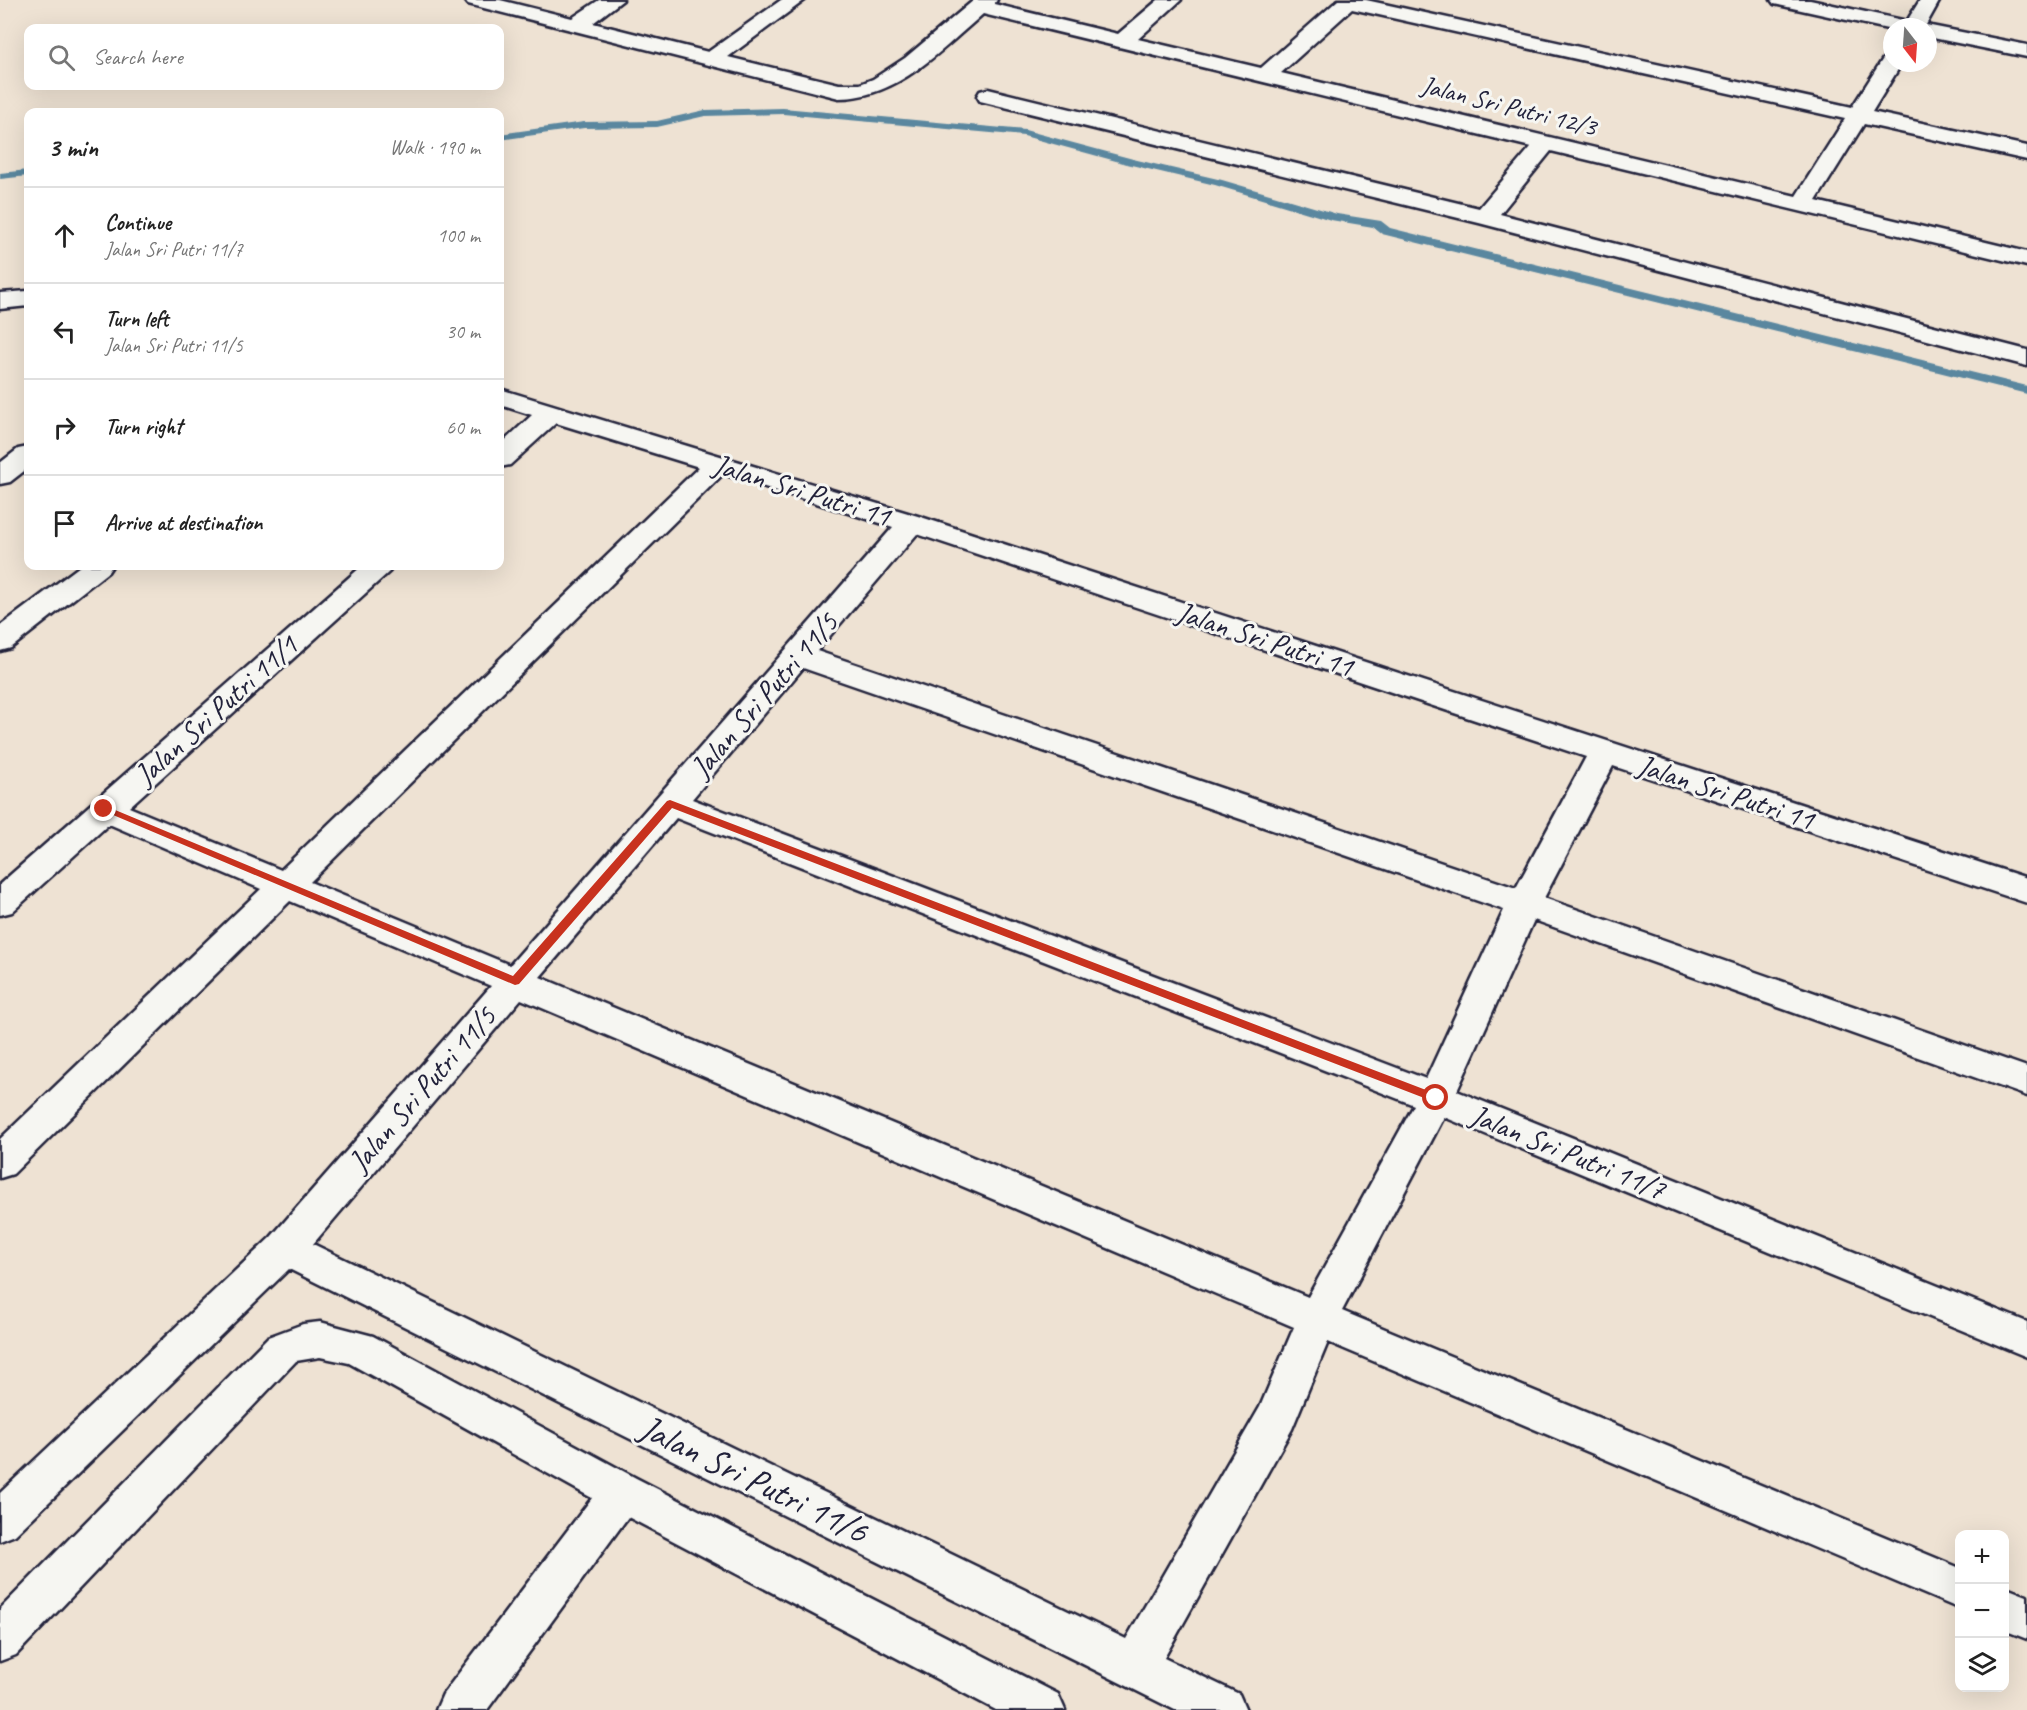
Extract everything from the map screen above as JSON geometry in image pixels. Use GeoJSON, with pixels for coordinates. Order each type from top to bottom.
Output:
{"type":"FeatureCollection","features":[{"type":"Feature","properties":{"kind":"street"},"geometry":{"type":"LineString","coordinates":[[474,0],[839,92],[867,89],[903,69],[983,3]]}},
{"type":"Feature","properties":{"kind":"street"},"geometry":{"type":"LineString","coordinates":[[576,25],[613,0]]}},
{"type":"Feature","properties":{"kind":"street"},"geometry":{"type":"LineString","coordinates":[[710,60],[795,0]]}},
{"type":"Feature","properties":{"kind":"street"},"geometry":{"type":"LineString","coordinates":[[1122,41],[1171,0]]}},
{"type":"Feature","properties":{"kind":"street"},"geometry":{"type":"LineString","coordinates":[[1781,0],[1883,22]]}},
{"type":"Feature","properties":{"kind":"street"},"geometry":{"type":"LineString","coordinates":[[1919,18],[1930,0]]}},
{"type":"Feature","properties":{"kind":"street"},"geometry":{"type":"LineString","coordinates":[[1264,76],[1348,1],[2027,153]]}},
{"type":"Feature","properties":{"kind":"street","name":"Jalan Sri Putri 12/3"},"geometry":{"type":"LineString","coordinates":[[983,3],[1122,41],[1264,76],[2027,259]]}},
{"type":"Feature","properties":{"kind":"street"},"geometry":{"type":"LineString","coordinates":[[1937,33],[2027,51]]}},
{"type":"Feature","properties":{"kind":"street"},"geometry":{"type":"LineString","coordinates":[[1802,205],[1886,72]]}},
{"type":"Feature","properties":{"kind":"street"},"geometry":{"type":"LineString","coordinates":[[988,96],[1485,218],[2027,358]]}},
{"type":"Feature","properties":{"kind":"street"},"geometry":{"type":"LineString","coordinates":[[1485,218],[1545,144]]}},
{"type":"Feature","properties":{"kind":"street"},"geometry":{"type":"LineString","coordinates":[[0,301],[24,299]]}},
{"type":"Feature","properties":{"kind":"street","name":"Jalan Sri Putri 11"},"geometry":{"type":"LineString","coordinates":[[504,398],[912,523],[2027,891]]}},
{"type":"Feature","properties":{"kind":"street"},"geometry":{"type":"LineString","coordinates":[[504,455],[551,413]]}},
{"type":"Feature","properties":{"kind":"street"},"geometry":{"type":"LineString","coordinates":[[0,476],[24,458]]}},
{"type":"Feature","properties":{"kind":"street"},"geometry":{"type":"LineString","coordinates":[[0,1163],[718,464]]}},
{"type":"Feature","properties":{"kind":"street","name":"Jalan Sri Putri 11/5"},"geometry":{"type":"LineString","coordinates":[[0,1521],[285,1249],[912,523]]}},
{"type":"Feature","properties":{"kind":"street"},"geometry":{"type":"LineString","coordinates":[[0,641],[93,570]]}},
{"type":"Feature","properties":{"kind":"street","name":"Jalan Sri Putri 11/1"},"geometry":{"type":"LineString","coordinates":[[1,901],[374,570]]}},
{"type":"Feature","properties":{"kind":"street"},"geometry":{"type":"LineString","coordinates":[[798,655],[1524,904],[2027,1082]]}},
{"type":"Feature","properties":{"kind":"street"},"geometry":{"type":"LineString","coordinates":[[1135,1667],[1277,1416],[1317,1319],[1436,1098],[1524,904],[1605,752]]}},
{"type":"Feature","properties":{"kind":"street","name":"Jalan Sri Putri 11/7"},"geometry":{"type":"LineString","coordinates":[[670,803],[1436,1098],[2027,1340]]}},
{"type":"Feature","properties":{"kind":"street"},"geometry":{"type":"LineString","coordinates":[[104,809],[1955,1587]]}},
{"type":"Feature","properties":{"kind":"street","name":"Jalan Sri Putri 11/6"},"geometry":{"type":"LineString","coordinates":[[285,1249],[1222,1710]]}},
{"type":"Feature","properties":{"kind":"street"},"geometry":{"type":"LineString","coordinates":[[0,1640],[282,1349],[303,1340],[323,1338],[359,1348],[621,1492],[1042,1710]]}},
{"type":"Feature","properties":{"kind":"street"},"geometry":{"type":"LineString","coordinates":[[459,1710],[621,1492]]}},
{"type":"Feature","properties":{"kind":"street"},"geometry":{"type":"LineString","coordinates":[[2009,1610],[2027,1618]]}},
{"type":"Feature","properties":{"kind":"waterway"},"geometry":{"type":"LineString","coordinates":[[504,136],[584,125],[657,124],[705,113],[783,111],[1025,133],[1131,162],[1218,182],[1335,217],[1377,224],[1386,231],[2027,390]]}},
{"type":"Feature","properties":{"kind":"waterway"},"geometry":{"type":"LineString","coordinates":[[0,176],[24,173]]}},
{"type":"Feature","properties":{"kind":"route"},"geometry":{"type":"LineString","coordinates":[[104,809],[515,981],[670,803],[1436,1098]]}}]}
